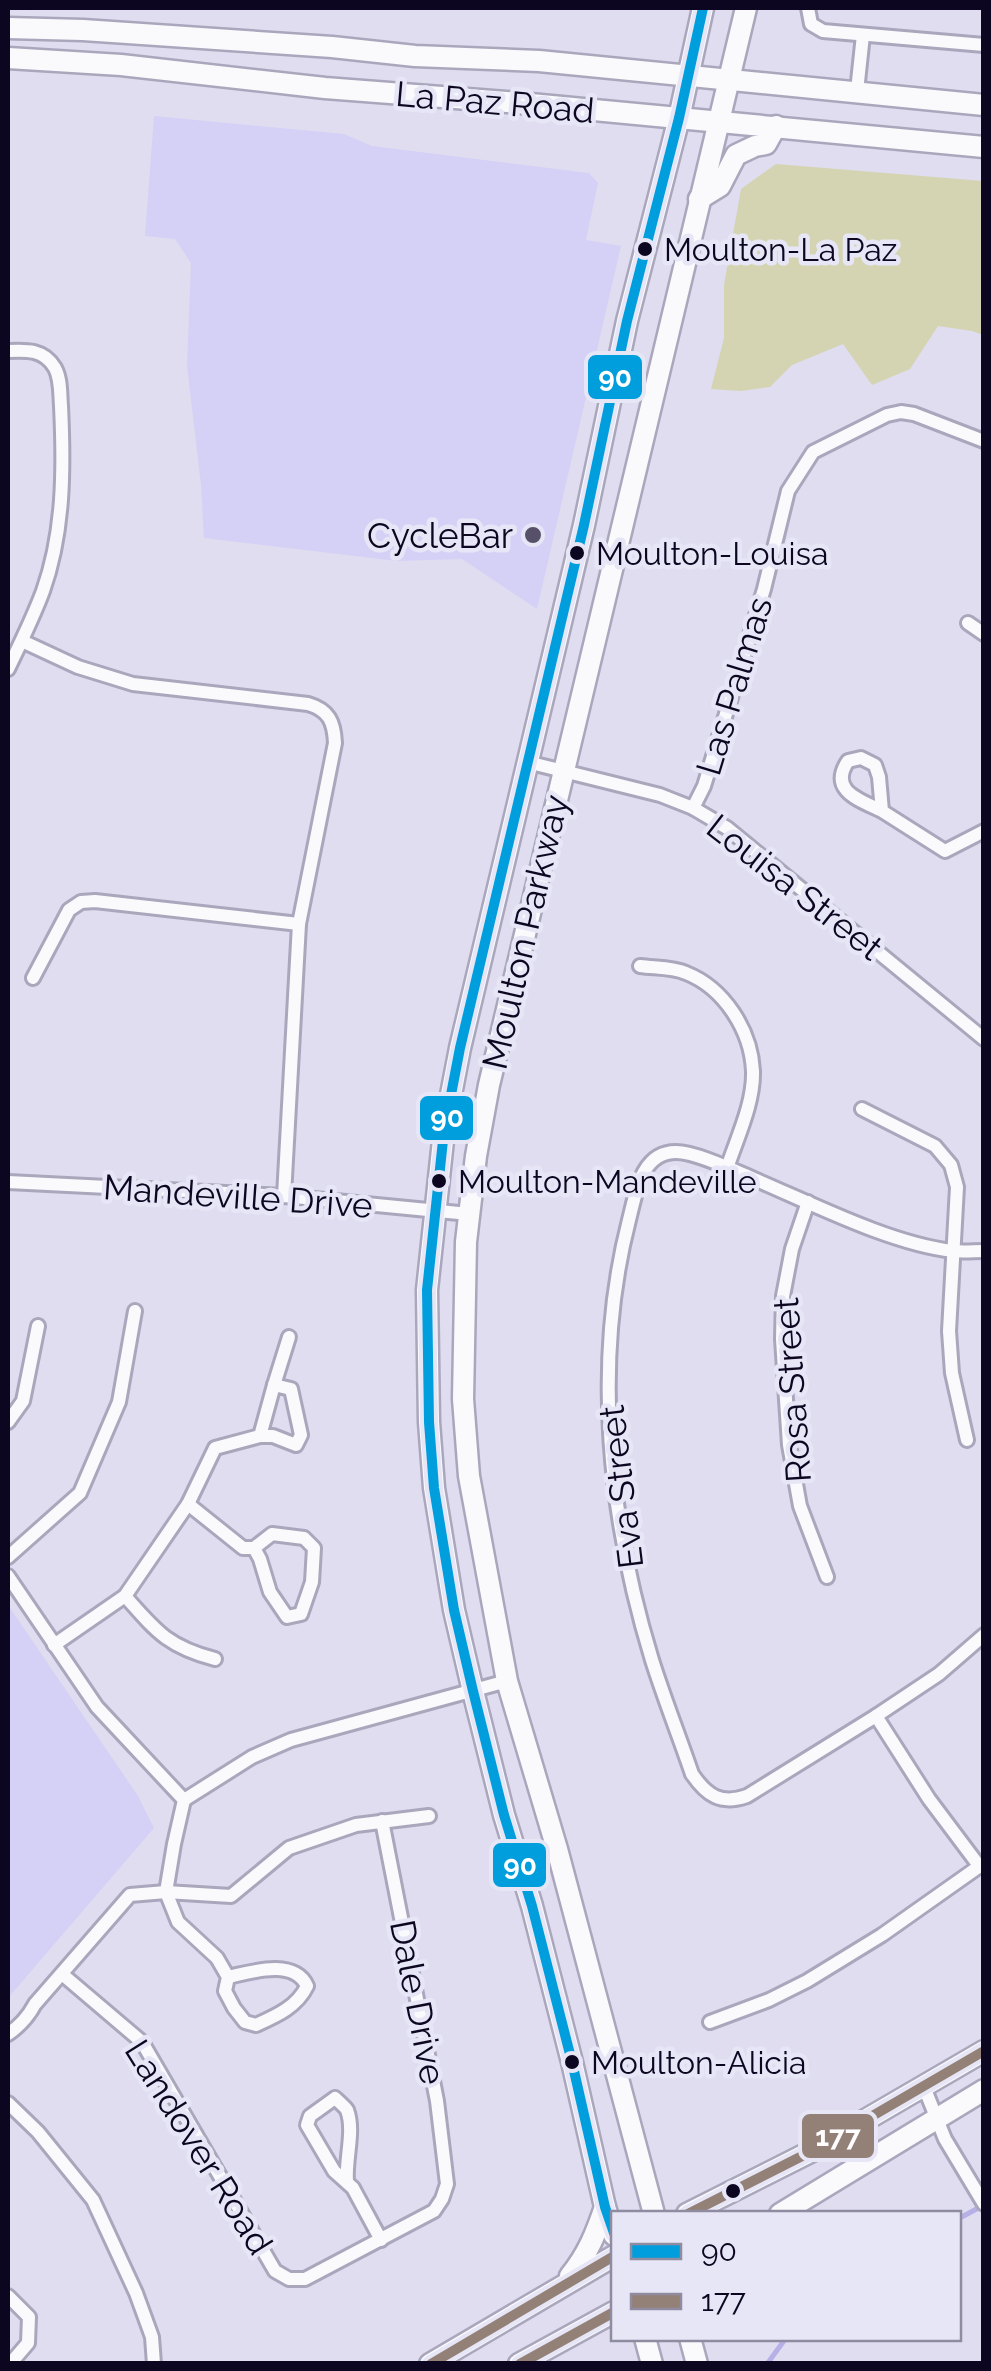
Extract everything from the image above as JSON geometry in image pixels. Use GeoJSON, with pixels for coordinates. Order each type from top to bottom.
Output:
{"type":"FeatureCollection","features":[{"type":"Feature","properties":{"kind":"main road","name":"Moulton Parkway"},"geometry":{"type":"LineString","coordinates":[[611,2227],[532,1906],[504,1815],[451,1591],[434,1488],[427,1308],[444,1131],[460,1048],[584,525],[627,321],[704,8]]}},
{"type":"Feature","properties":{"kind":"main road","name":"Moulton Parkway"},"geometry":{"type":"LineString","coordinates":[[653,2211],[557,1850],[507,1681],[472,1495],[462,1398],[463,1322],[469,1214],[489,1085],[746,8]]}},
{"type":"Feature","properties":{"kind":"main road","name":"La Paz Road"},"geometry":{"type":"LineString","coordinates":[[8,28],[539,61],[984,105]]}},
{"type":"Feature","properties":{"kind":"main road","name":"La Paz Road"},"geometry":{"type":"LineString","coordinates":[[8,58],[121,65],[325,88],[984,147]]}},
{"type":"Feature","properties":{"kind":"main road"},"geometry":{"type":"LineString","coordinates":[[699,198],[720,186],[736,155],[766,144],[776,126]]}},
{"type":"Feature","properties":{"kind":"main road"},"geometry":{"type":"LineString","coordinates":[[694,2211],[812,2151],[984,2051]]}},
{"type":"Feature","properties":{"kind":"main road"},"geometry":{"type":"LineString","coordinates":[[785,2211],[984,2090]]}},
{"type":"Feature","properties":{"kind":"main road"},"geometry":{"type":"LineString","coordinates":[[559,2288],[593,2242],[604,2207]]}},
{"type":"Feature","properties":{"kind":"main road"},"geometry":{"type":"LineString","coordinates":[[430,2364],[611,2258]]}},
{"type":"Feature","properties":{"kind":"main road"},"geometry":{"type":"LineString","coordinates":[[519,2364],[611,2314]]}},
{"type":"Feature","properties":{"kind":"street"},"geometry":{"type":"LineString","coordinates":[[808,8],[811,24],[823,31],[984,45]]}},
{"type":"Feature","properties":{"kind":"street"},"geometry":{"type":"LineString","coordinates":[[857,91],[863,35]]}},
{"type":"Feature","properties":{"kind":"street"},"geometry":{"type":"LineString","coordinates":[[8,351],[35,351],[56,369],[64,460],[58,530],[44,590],[8,670]]}},
{"type":"Feature","properties":{"kind":"street","name":"Las Palmas"},"geometry":{"type":"LineString","coordinates":[[693,808],[704,786],[764,589],[788,491],[813,452],[887,414],[901,412],[984,442]]}},
{"type":"Feature","properties":{"kind":"street"},"geometry":{"type":"LineString","coordinates":[[968,623],[984,634]]}},
{"type":"Feature","properties":{"kind":"street"},"geometry":{"type":"LineString","coordinates":[[22,642],[78,667],[134,684],[308,704],[329,714],[336,743],[299,924],[284,1196]]}},
{"type":"Feature","properties":{"kind":"street","name":"Louisa Street"},"geometry":{"type":"LineString","coordinates":[[527,762],[660,796],[693,808],[727,828],[984,1040]]}},
{"type":"Feature","properties":{"kind":"street"},"geometry":{"type":"LineString","coordinates":[[882,811],[945,852],[984,831]]}},
{"type":"Feature","properties":{"kind":"street"},"geometry":{"type":"LineString","coordinates":[[33,978],[69,910],[80,902],[299,924]]}},
{"type":"Feature","properties":{"kind":"street"},"geometry":{"type":"LineString","coordinates":[[640,966],[684,972],[713,989],[733,1012],[745,1037],[753,1071],[748,1103],[727,1168],[906,1240],[954,1251],[984,1251]]}},
{"type":"Feature","properties":{"kind":"street"},"geometry":{"type":"LineString","coordinates":[[862,1109],[935,1146],[951,1165],[957,1188],[949,1331],[952,1373],[967,1440]]}},
{"type":"Feature","properties":{"kind":"street","name":"Eva Street"},"geometry":{"type":"LineString","coordinates":[[727,1168],[681,1152],[664,1153],[652,1160],[642,1174],[621,1250],[610,1327],[614,1480],[625,1555],[652,1659],[692,1774],[702,1789],[718,1800],[733,1801],[747,1796],[876,1716]]}},
{"type":"Feature","properties":{"kind":"street","name":"Mandeville Drive"},"geometry":{"type":"LineString","coordinates":[[8,1182],[284,1196],[469,1214]]}},
{"type":"Feature","properties":{"kind":"street","name":"Rosa Street"},"geometry":{"type":"LineString","coordinates":[[808,1202],[782,1296],[782,1339],[788,1445],[800,1506],[827,1577]]}},
{"type":"Feature","properties":{"kind":"street"},"geometry":{"type":"LineString","coordinates":[[8,1558],[80,1493],[119,1402],[135,1311]]}},
{"type":"Feature","properties":{"kind":"street"},"geometry":{"type":"LineString","coordinates":[[8,1422],[24,1401],[38,1326]]}},
{"type":"Feature","properties":{"kind":"street"},"geometry":{"type":"LineString","coordinates":[[260,1436],[288,1337]]}},
{"type":"Feature","properties":{"kind":"street"},"geometry":{"type":"LineString","coordinates":[[54,1646],[125,1596],[188,1504],[216,1448],[260,1436],[296,1444],[301,1434],[290,1389],[274,1384]]}},
{"type":"Feature","properties":{"kind":"street"},"geometry":{"type":"LineString","coordinates":[[188,1504],[244,1548],[254,1548],[272,1534],[304,1538],[314,1548],[312,1582],[301,1614],[286,1618],[270,1592],[254,1548]]}},
{"type":"Feature","properties":{"kind":"street"},"geometry":{"type":"LineString","coordinates":[[8,1576],[97,1707],[184,1800]]}},
{"type":"Feature","properties":{"kind":"street"},"geometry":{"type":"LineString","coordinates":[[125,1596],[160,1636],[189,1652],[215,1659]]}},
{"type":"Feature","properties":{"kind":"street"},"geometry":{"type":"LineString","coordinates":[[710,2022],[807,1981],[882,1935],[982,1865],[929,1798],[876,1716],[939,1674],[984,1636]]}},
{"type":"Feature","properties":{"kind":"street"},"geometry":{"type":"LineString","coordinates":[[228,1977],[269,1968],[298,1974],[306,1986],[304,1994],[282,2014],[256,2025],[246,2022],[234,2008],[226,1992],[228,1977],[217,1958],[178,1922],[166,1892],[184,1800],[252,1758],[291,1740],[507,1681]]}},
{"type":"Feature","properties":{"kind":"street"},"geometry":{"type":"LineString","coordinates":[[8,2034],[130,1895],[166,1892],[232,1896],[290,1848],[356,1825],[430,1816]]}},
{"type":"Feature","properties":{"kind":"street","name":"Dale Drive"},"geometry":{"type":"LineString","coordinates":[[381,2240],[434,2211],[447,2184],[437,2102],[382,1822]]}},
{"type":"Feature","properties":{"kind":"street","name":"Landover Road"},"geometry":{"type":"LineString","coordinates":[[62,1974],[142,2042],[275,2271],[289,2279],[305,2279],[381,2240]]}},
{"type":"Feature","properties":{"kind":"street"},"geometry":{"type":"LineString","coordinates":[[924,2088],[945,2139],[984,2204]]}},
{"type":"Feature","properties":{"kind":"street"},"geometry":{"type":"LineString","coordinates":[[347,2181],[350,2134],[346,2108],[334,2098],[310,2116],[307,2125],[334,2171],[353,2188],[381,2240]]}},
{"type":"Feature","properties":{"kind":"street"},"geometry":{"type":"LineString","coordinates":[[8,2103],[38,2132],[93,2200],[136,2293],[152,2338],[154,2364]]}},
{"type":"Feature","properties":{"kind":"street"},"geometry":{"type":"LineString","coordinates":[[8,2296],[29,2317],[28,2344],[10,2364]]}},
{"type":"Feature","properties":{"kind":"shaded area"},"geometry":{"type":"Polygon","coordinates":[[[154,116],[344,134],[372,146],[589,173],[598,183],[586,240],[621,246],[537,609],[462,559],[397,561],[204,538],[187,366],[191,263],[175,239],[145,236],[154,116]]]}},
{"type":"Feature","properties":{"kind":"shaded area"},"geometry":{"type":"Polygon","coordinates":[[[8,1605],[138,1796],[154,1828],[8,1998],[8,1605]]]}},
{"type":"Feature","properties":{"kind":"green space"},"geometry":{"type":"Polygon","coordinates":[[[776,164],[983,181],[983,335],[938,326],[910,369],[872,385],[843,344],[792,365],[770,387],[741,391],[711,389],[724,338],[724,285],[741,189],[776,164]]]}},
{"type":"Feature","properties":{"kind":"waterway"},"geometry":{"type":"LineString","coordinates":[[961,2217],[982,2206]]}},
{"type":"Feature","properties":{"kind":"waterway"},"geometry":{"type":"LineString","coordinates":[[767,2364],[784,2341]]}},
{"type":"Feature","properties":{"kind":"transit line","name":"90"},"geometry":{"type":"LineString","coordinates":[[611,2224],[454,1610],[434,1488],[427,1290],[444,1131],[460,1048],[703,8]]}},
{"type":"Feature","properties":{"kind":"transit line","name":"177"},"geometry":{"type":"LineString","coordinates":[[694,2211],[812,2151],[984,2051]]}},
{"type":"Feature","properties":{"kind":"transit line","name":"177"},"geometry":{"type":"LineString","coordinates":[[431,2364],[611,2258]]}},
{"type":"Feature","properties":{"kind":"transit line","name":"177"},"geometry":{"type":"LineString","coordinates":[[520,2364],[611,2314]]}},
{"type":"Feature","properties":{"kind":"place","name":"Moulton-La Paz"},"geometry":{"type":"Point","coordinates":[645,249]}},
{"type":"Feature","properties":{"kind":"place","name":"CycleBar"},"geometry":{"type":"Point","coordinates":[533,535]}},
{"type":"Feature","properties":{"kind":"place","name":"Moulton-Louisa"},"geometry":{"type":"Point","coordinates":[577,553]}},
{"type":"Feature","properties":{"kind":"place","name":"Moulton-Mandeville"},"geometry":{"type":"Point","coordinates":[439,1181]}},
{"type":"Feature","properties":{"kind":"place","name":"Moulton-Alicia"},"geometry":{"type":"Point","coordinates":[572,2062]}}]}
